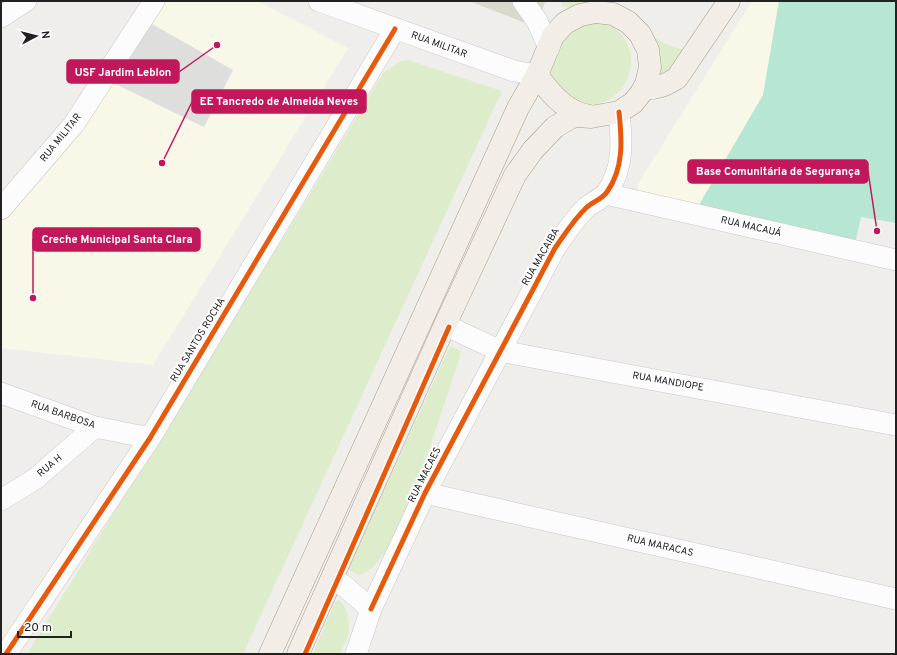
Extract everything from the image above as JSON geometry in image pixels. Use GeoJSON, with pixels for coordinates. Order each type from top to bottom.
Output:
{"type":"FeatureCollection","features":[{"type":"Feature","properties":{"kind":"main road"},"geometry":{"type":"LineString","coordinates":[[644,88],[653,89],[666,85],[677,78],[729,1]]}},
{"type":"Feature","properties":{"kind":"main road"},"geometry":{"type":"LineString","coordinates":[[270,654],[518,108],[537,75],[554,36],[565,23],[580,15],[596,12],[613,14],[628,22],[640,34],[648,50],[650,67],[644,88],[633,103],[619,112],[591,116],[577,116],[570,118],[554,127],[523,162],[515,175],[445,325],[298,654]]}},
{"type":"Feature","properties":{"kind":"main road"},"geometry":{"type":"LineString","coordinates":[[537,75],[546,88],[560,101],[574,111],[591,116]]}},
{"type":"Feature","properties":{"kind":"street"},"geometry":{"type":"LineString","coordinates":[[1,17],[26,1]]}},
{"type":"Feature","properties":{"kind":"street","name":"RUA MILITAR"},"geometry":{"type":"LineString","coordinates":[[1,209],[74,124],[154,1]]}},
{"type":"Feature","properties":{"kind":"street","name":"RUA MILITAR"},"geometry":{"type":"LineString","coordinates":[[319,1],[514,71],[537,75]]}},
{"type":"Feature","properties":{"kind":"street"},"geometry":{"type":"LineString","coordinates":[[523,1],[537,21],[549,48]]}},
{"type":"Feature","properties":{"kind":"street","name":"RUA SANTOS ROCHA"},"geometry":{"type":"LineString","coordinates":[[6,654],[150,438],[395,29]]}},
{"type":"Feature","properties":{"kind":"street","name":"RUA MACAIBA"},"geometry":{"type":"LineString","coordinates":[[500,352],[555,248],[567,230],[587,207],[606,194],[617,174],[620,160],[621,130],[619,112]]}},
{"type":"Feature","properties":{"kind":"street","name":"RUA MACAUÁ"},"geometry":{"type":"LineString","coordinates":[[606,194],[896,260]]}},
{"type":"Feature","properties":{"kind":"street","name":"RUA MANDIOPE"},"geometry":{"type":"LineString","coordinates":[[445,325],[500,352],[896,424]]}},
{"type":"Feature","properties":{"kind":"street","name":"RUA MACAES"},"geometry":{"type":"LineString","coordinates":[[356,654],[371,609],[425,493],[500,352]]}},
{"type":"Feature","properties":{"kind":"street","name":"RUA BARBOSA"},"geometry":{"type":"LineString","coordinates":[[1,393],[95,427],[150,438]]}},
{"type":"Feature","properties":{"kind":"street","name":"RUA H"},"geometry":{"type":"LineString","coordinates":[[1,500],[35,479],[95,427]]}},
{"type":"Feature","properties":{"kind":"street","name":"RUA MARACAS"},"geometry":{"type":"LineString","coordinates":[[425,493],[896,599]]}},
{"type":"Feature","properties":{"kind":"street"},"geometry":{"type":"LineString","coordinates":[[332,579],[343,585],[371,609]]}},
{"type":"Feature","properties":{"kind":"shaded area"},"geometry":{"type":"Polygon","coordinates":[[[156,1],[257,1],[348,48],[153,365],[1,348],[1,220],[19,199],[105,79],[233,70],[145,20],[156,1]]]}},
{"type":"Feature","properties":{"kind":"shaded area"},"geometry":{"type":"Polygon","coordinates":[[[469,1],[544,1],[545,2],[536,27],[469,1]]]}},
{"type":"Feature","properties":{"kind":"shaded area"},"geometry":{"type":"Polygon","coordinates":[[[752,1],[779,1],[763,95],[696,210],[640,196],[638,184],[752,1]]]}},
{"type":"Feature","properties":{"kind":"shaded area"},"geometry":{"type":"Polygon","coordinates":[[[145,20],[233,70],[204,127],[105,79],[145,20]]]}},
{"type":"Feature","properties":{"kind":"green space"},"geometry":{"type":"Polygon","coordinates":[[[561,1],[594,1],[592,4],[568,8],[562,6],[561,1]]]}},
{"type":"Feature","properties":{"kind":"green space"},"geometry":{"type":"Polygon","coordinates":[[[779,1],[896,1],[896,223],[861,217],[855,244],[696,210],[763,95],[779,1]]]}},
{"type":"Feature","properties":{"kind":"green space"},"geometry":{"type":"Polygon","coordinates":[[[603,21],[615,28],[627,43],[631,58],[630,72],[624,85],[614,96],[602,103],[588,104],[572,99],[566,94],[552,78],[548,65],[563,28],[603,21]]]}},
{"type":"Feature","properties":{"kind":"green space"},"geometry":{"type":"Polygon","coordinates":[[[651,35],[671,46],[685,49],[664,78],[660,78],[651,35]]]}},
{"type":"Feature","properties":{"kind":"green space"},"geometry":{"type":"Polygon","coordinates":[[[408,60],[502,91],[243,654],[27,654],[383,73],[401,61],[408,60]]]}},
{"type":"Feature","properties":{"kind":"green space"},"geometry":{"type":"Polygon","coordinates":[[[450,346],[461,351],[417,485],[386,552],[372,568],[358,575],[348,569],[450,346]]]}},
{"type":"Feature","properties":{"kind":"green space"},"geometry":{"type":"Polygon","coordinates":[[[339,600],[347,612],[349,627],[348,636],[340,654],[313,654],[335,602],[339,600]]]}},
{"type":"Feature","properties":{"kind":"cycle path"},"geometry":{"type":"LineString","coordinates":[[6,654],[150,438],[395,29]]}},
{"type":"Feature","properties":{"kind":"cycle path"},"geometry":{"type":"LineString","coordinates":[[371,609],[425,493],[555,248],[578,216],[587,207],[600,199],[613,183],[619,164],[621,143],[619,112]]}},
{"type":"Feature","properties":{"kind":"cycle path"},"geometry":{"type":"LineString","coordinates":[[305,654],[449,327]]}},
{"type":"Feature","properties":{"kind":"place","name":"USF Jardim Leblon"},"geometry":{"type":"Point","coordinates":[217,45]}},
{"type":"Feature","properties":{"kind":"place","name":"EE Tancredo de Almeida Neves"},"geometry":{"type":"Point","coordinates":[162,163]}},
{"type":"Feature","properties":{"kind":"place","name":"Base Comunitária de Segurança"},"geometry":{"type":"Point","coordinates":[877,231]}},
{"type":"Feature","properties":{"kind":"place","name":"Creche Municipal Santa Clara"},"geometry":{"type":"Point","coordinates":[33,298]}}]}
